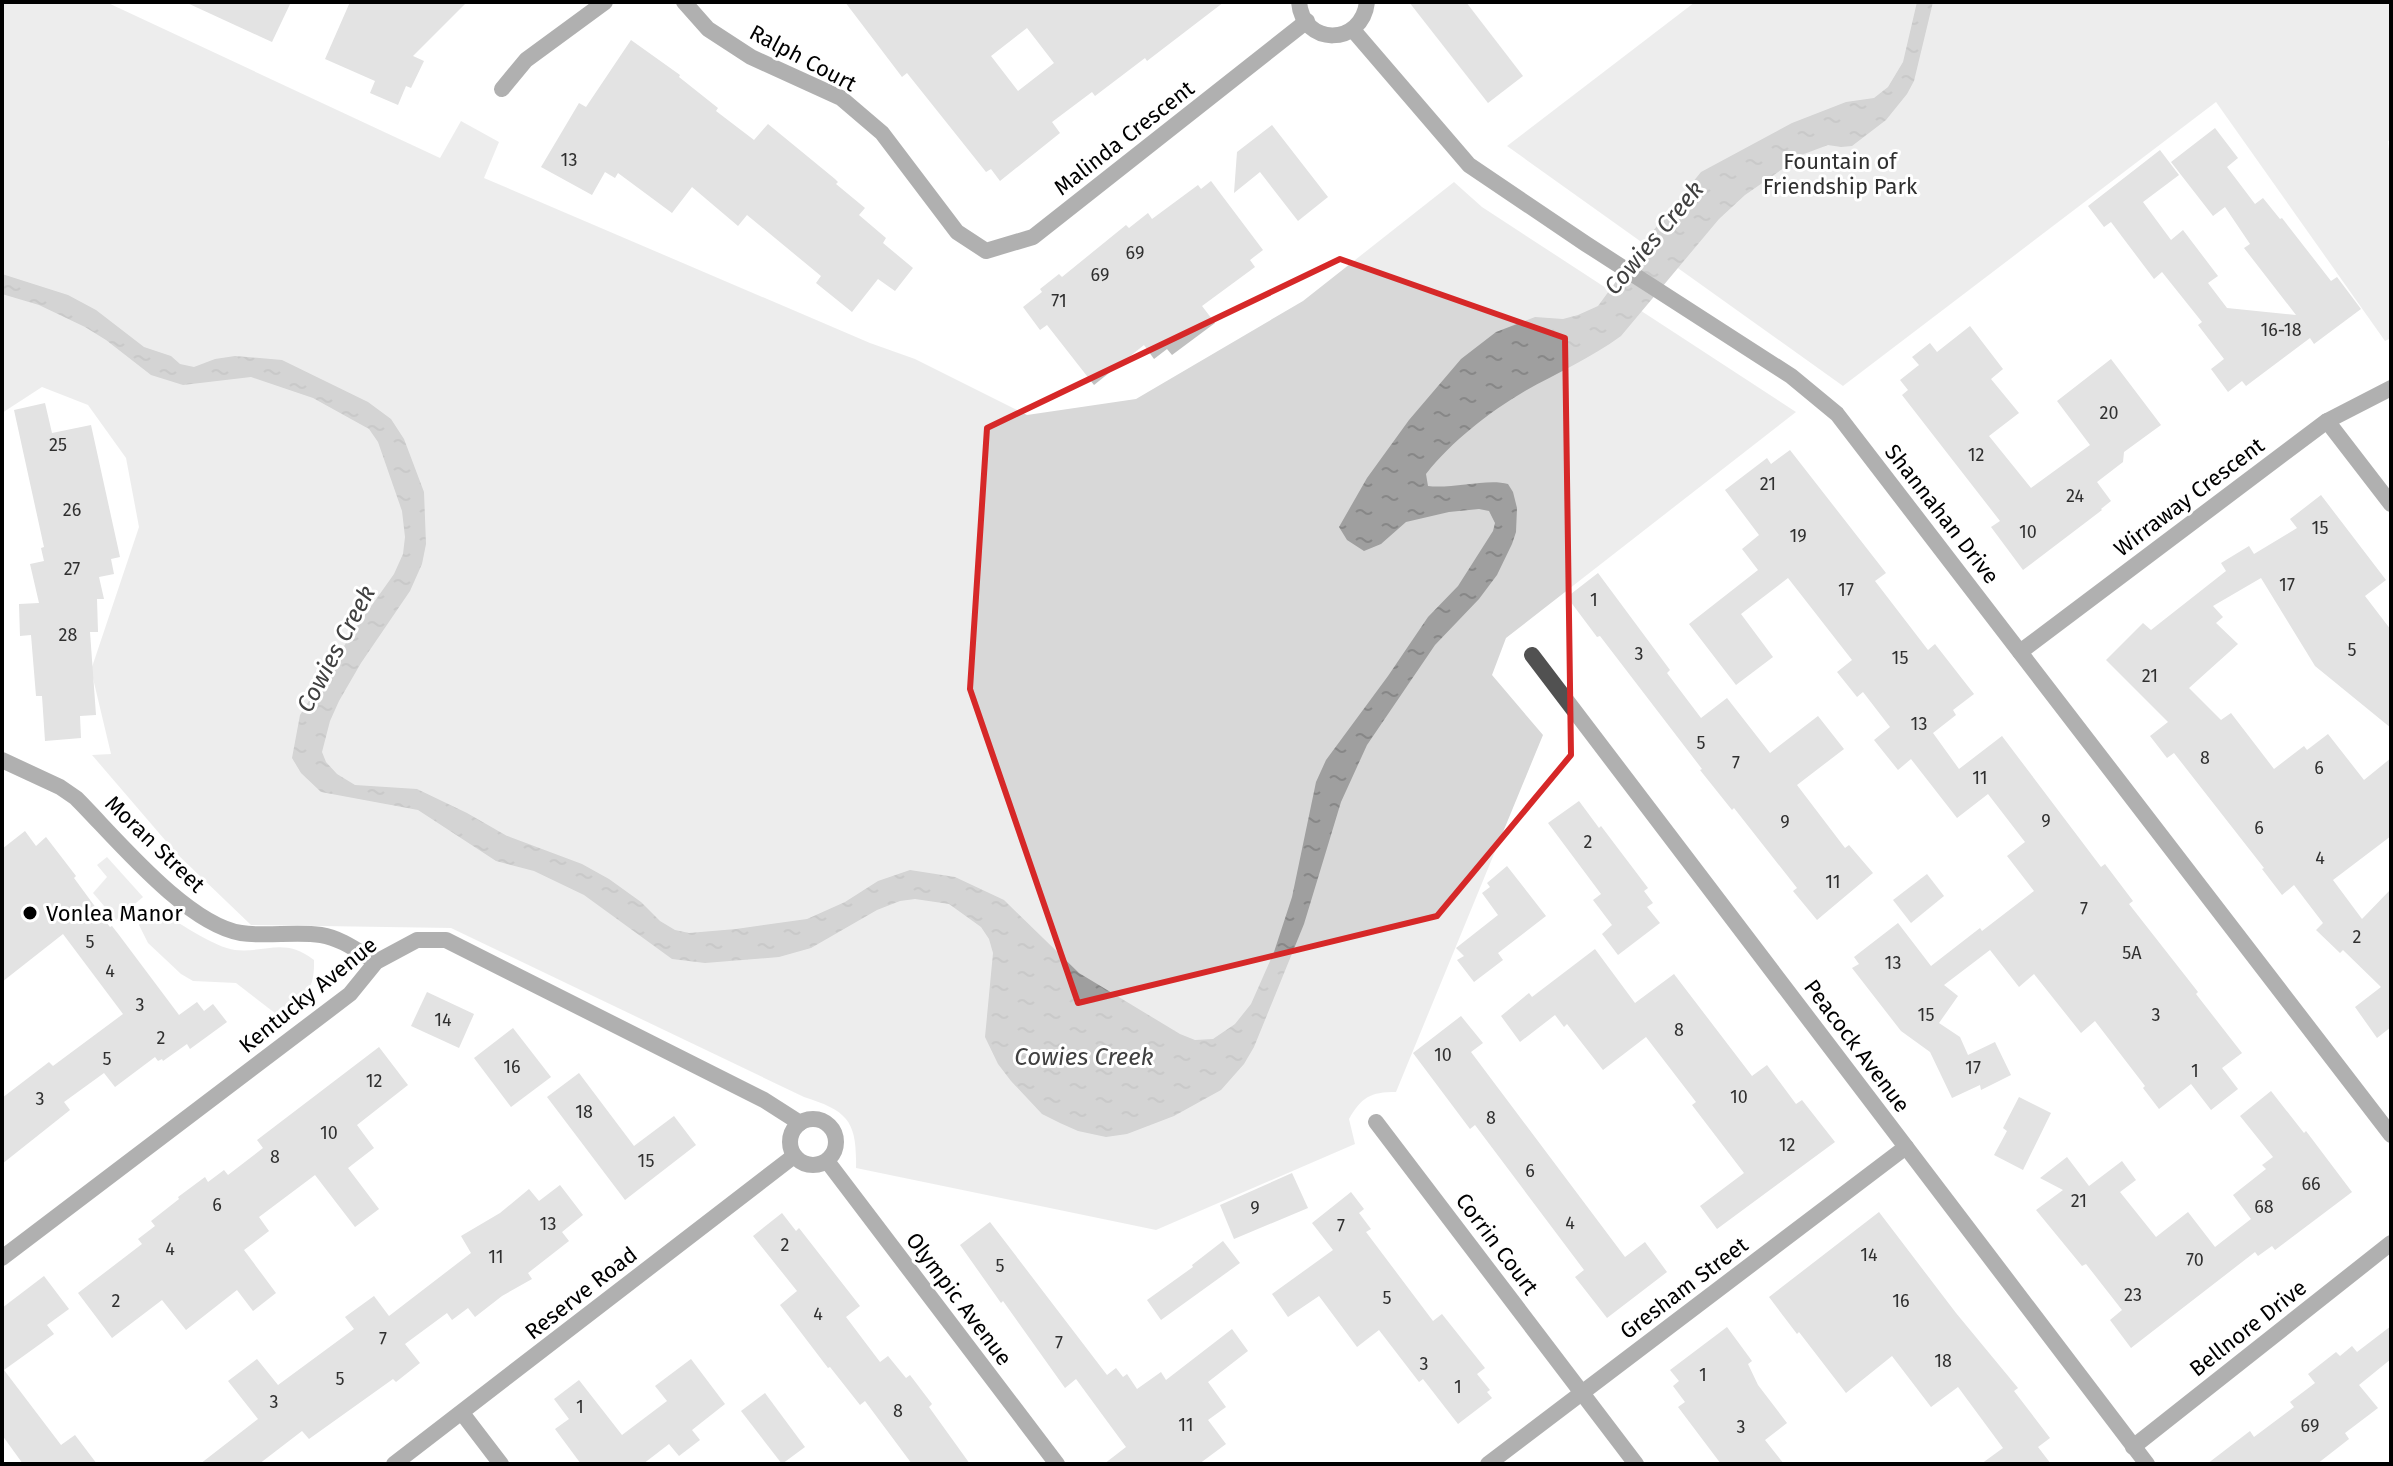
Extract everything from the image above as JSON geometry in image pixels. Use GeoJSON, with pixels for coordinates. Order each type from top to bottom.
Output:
{"type":"FeatureCollection","features":[{"type":"Feature","properties":{"kind":"street"},"geometry":{"type":"LineString","coordinates":[[502,89],[526,60],[605,2]]}},
{"type":"Feature","properties":{"kind":"street","name":"Ralph Court"},"geometry":{"type":"LineString","coordinates":[[684,2],[708,29],[751,57],[841,98],[882,133],[957,232]]}},
{"type":"Feature","properties":{"kind":"street"},"geometry":{"type":"LineString","coordinates":[[1299,2],[1307,21],[1318,34],[1335,37],[1353,30],[1366,14],[1367,2]]}},
{"type":"Feature","properties":{"kind":"street","name":"Malinda Crescent"},"geometry":{"type":"LineString","coordinates":[[957,232],[986,251],[1033,237],[1307,21]]}},
{"type":"Feature","properties":{"kind":"street","name":"Shannahan Drive"},"geometry":{"type":"LineString","coordinates":[[1353,30],[1469,165],[1791,376],[1837,414],[2391,1135]]}},
{"type":"Feature","properties":{"kind":"street","name":"Wirraway Crescent"},"geometry":{"type":"LineString","coordinates":[[2020,652],[2327,421],[2391,388]]}},
{"type":"Feature","properties":{"kind":"street"},"geometry":{"type":"LineString","coordinates":[[2327,421],[2391,504]]}},
{"type":"Feature","properties":{"kind":"street","name":"Peacock Avenue"},"geometry":{"type":"LineString","coordinates":[[1532,655],[2147,1464]]}},
{"type":"Feature","properties":{"kind":"street","name":"Moran Street"},"geometry":{"type":"LineString","coordinates":[[2,760],[60,787],[76,798],[167,890],[212,922],[240,933],[322,935],[340,941],[376,962]]}},
{"type":"Feature","properties":{"kind":"street","name":"Kentucky Avenue"},"geometry":{"type":"LineString","coordinates":[[2,1258],[350,994],[376,962],[417,940],[446,940],[764,1100],[800,1123]]}},
{"type":"Feature","properties":{"kind":"street"},"geometry":{"type":"LineString","coordinates":[[823,1121],[834,1132],[835,1148],[827,1161],[820,1165],[805,1164],[794,1156],[789,1141],[794,1128],[800,1123],[823,1121]]}},
{"type":"Feature","properties":{"kind":"street","name":"Corrin Court"},"geometry":{"type":"LineString","coordinates":[[1376,1122],[1636,1464]]}},
{"type":"Feature","properties":{"kind":"street","name":"Gresham Street"},"geometry":{"type":"LineString","coordinates":[[1488,1464],[1906,1147]]}},
{"type":"Feature","properties":{"kind":"street","name":"Reserve Road"},"geometry":{"type":"LineString","coordinates":[[394,1464],[794,1156]]}},
{"type":"Feature","properties":{"kind":"street","name":"Olympic Avenue"},"geometry":{"type":"LineString","coordinates":[[827,1161],[1057,1464]]}},
{"type":"Feature","properties":{"kind":"street","name":"Bellnore Drive"},"geometry":{"type":"LineString","coordinates":[[2133,1447],[2391,1243]]}},
{"type":"Feature","properties":{"kind":"street"},"geometry":{"type":"LineString","coordinates":[[462,1413],[501,1464]]}},
{"type":"Feature","properties":{"kind":"highlighted area"},"geometry":{"type":"Polygon","coordinates":[[[1340,259],[1565,338],[1571,755],[1437,916],[1078,1003],[970,689],[987,428],[1340,259]]]}},
{"type":"Feature","properties":{"kind":"green space"},"geometry":{"type":"Polygon","coordinates":[[[2,2],[106,2],[440,158],[461,121],[499,142],[484,178],[870,343],[915,359],[1027,415],[1136,399],[1303,301],[1454,182],[1482,207],[1796,412],[1506,638],[1492,675],[1543,735],[1396,1092],[1368,1097],[1349,1119],[1355,1144],[1156,1230],[856,1168],[852,1129],[847,1120],[831,1107],[804,1097],[451,928],[251,925],[177,854],[92,755],[111,754],[91,670],[139,527],[126,458],[88,405],[42,387],[2,413],[2,2]]]}},
{"type":"Feature","properties":{"kind":"green space","name":"Fountain of Friendship Park"},"geometry":{"type":"Polygon","coordinates":[[[1695,2],[2391,2],[2391,140],[2388,141],[2391,169],[2391,338],[2385,341],[2216,102],[1843,386],[1507,146],[1695,2]]]}},
{"type":"Feature","properties":{"kind":"green space"},"geometry":{"type":"Polygon","coordinates":[[[107,857],[143,897],[116,920],[93,893],[107,877],[97,865],[107,857]]]}},
{"type":"Feature","properties":{"kind":"green space"},"geometry":{"type":"Polygon","coordinates":[[[157,908],[195,933],[227,948],[284,948],[303,953],[314,960],[310,987],[280,1017],[236,983],[193,981],[148,943],[139,925],[157,908]]]}},
{"type":"Feature","properties":{"kind":"water","name":"Cowies Creek"},"geometry":{"type":"Polygon","coordinates":[[[1917,2],[1933,2],[1914,81],[1886,120],[1852,146],[1828,145],[1804,154],[1745,195],[1719,219],[1621,336],[1525,391],[1471,428],[1426,474],[1428,486],[1490,482],[1508,484],[1517,508],[1512,544],[1497,575],[1479,599],[1435,645],[1367,745],[1341,802],[1304,924],[1254,1047],[1244,1064],[1221,1090],[1174,1116],[1127,1134],[1106,1137],[1078,1131],[1060,1123],[1042,1114],[1011,1081],[998,1064],[985,1037],[993,953],[989,939],[981,927],[949,904],[915,899],[900,901],[877,910],[811,948],[779,957],[705,963],[672,959],[584,895],[534,871],[496,861],[418,810],[321,792],[301,773],[292,758],[300,715],[394,574],[403,554],[402,511],[378,442],[369,429],[313,398],[251,377],[183,385],[151,375],[85,327],[39,305],[2,294],[2,274],[68,295],[96,310],[144,347],[171,356],[180,364],[194,367],[235,356],[282,360],[368,402],[391,419],[404,439],[424,492],[426,544],[422,564],[410,591],[361,663],[330,721],[322,752],[337,774],[355,785],[417,789],[507,836],[582,864],[641,902],[660,921],[675,930],[689,933],[807,919],[845,902],[878,881],[910,870],[955,877],[1004,900],[1079,973],[1180,1034],[1195,1040],[1213,1039],[1235,1024],[1251,1004],[1274,952],[1292,897],[1316,782],[1326,760],[1428,617],[1458,586],[1493,531],[1495,523],[1489,511],[1449,512],[1406,522],[1381,544],[1364,551],[1347,540],[1339,527],[1367,478],[1409,420],[1461,359],[1496,332],[1535,317],[1563,319],[1598,306],[1701,172],[1792,123],[1846,102],[1874,98],[1888,87],[1903,62],[1917,2]]]}},
{"type":"Feature","properties":{"kind":"building"},"geometry":{"type":"Polygon","coordinates":[[[185,2],[291,2],[272,42],[185,2]]]}},
{"type":"Feature","properties":{"kind":"building"},"geometry":{"type":"Polygon","coordinates":[[[350,2],[467,2],[413,56],[424,61],[411,88],[406,86],[398,105],[370,93],[375,81],[325,59],[350,2]]]}},
{"type":"Feature","properties":{"kind":"building"},"geometry":{"type":"Polygon","coordinates":[[[845,2],[1224,2],[1147,61],[1145,58],[1095,96],[1092,92],[1052,122],[1060,133],[1000,181],[991,169],[986,172],[907,73],[902,77],[845,2]],[[1027,28],[991,56],[1018,91],[1054,63],[1027,28]]]}},
{"type":"Feature","properties":{"kind":"building"},"geometry":{"type":"Polygon","coordinates":[[[1409,2],[1466,2],[1523,76],[1488,103],[1409,2]]]}},
{"type":"Feature","properties":{"kind":"building"},"geometry":{"type":"Polygon","coordinates":[[[631,40],[680,75],[718,108],[716,111],[754,140],[768,124],[835,179],[836,184],[865,208],[859,215],[886,238],[883,243],[913,268],[895,291],[878,279],[852,312],[816,283],[821,276],[747,215],[738,226],[692,187],[672,213],[618,173],[615,178],[605,172],[592,195],[541,167],[579,103],[586,107],[631,40]]]}},
{"type":"Feature","properties":{"kind":"building"},"geometry":{"type":"Polygon","coordinates":[[[1272,125],[1328,197],[1298,221],[1260,172],[1234,193],[1237,152],[1272,125]]]}},
{"type":"Feature","properties":{"kind":"building"},"geometry":{"type":"Polygon","coordinates":[[[2215,128],[2238,158],[2227,167],[2255,204],[2263,198],[2331,281],[2337,277],[2361,309],[2314,344],[2310,338],[2246,386],[2242,381],[2228,392],[2211,369],[2224,359],[2198,325],[2202,322],[2162,272],[2154,279],[2111,222],[2104,227],[2088,206],[2160,150],[2179,175],[2143,202],[2171,240],[2183,230],[2218,276],[2208,283],[2227,308],[2296,315],[2244,248],[2250,244],[2225,207],[2213,216],[2171,162],[2215,128]]]}},
{"type":"Feature","properties":{"kind":"building"},"geometry":{"type":"Polygon","coordinates":[[[1211,181],[1263,250],[1250,260],[1255,267],[1202,306],[1215,323],[1172,355],[1167,349],[1154,359],[1144,345],[1094,385],[1047,325],[1040,330],[1023,307],[1042,292],[1040,289],[1059,274],[1062,277],[1126,225],[1129,228],[1148,213],[1152,219],[1198,185],[1201,189],[1211,181]]]}},
{"type":"Feature","properties":{"kind":"building"},"geometry":{"type":"Polygon","coordinates":[[[1970,326],[2003,369],[1991,379],[2019,413],[1989,436],[2031,488],[2090,445],[2057,401],[2111,359],[2161,425],[2124,452],[2123,462],[2097,482],[2111,501],[2023,570],[1991,527],[2000,521],[1902,395],[1908,390],[1900,380],[1919,365],[1912,357],[1930,343],[1937,352],[1970,326]]]}},
{"type":"Feature","properties":{"kind":"building"},"geometry":{"type":"Polygon","coordinates":[[[45,403],[52,433],[91,425],[120,557],[111,559],[114,574],[99,577],[104,599],[97,599],[98,632],[90,632],[96,715],[80,716],[81,738],[45,741],[42,696],[36,696],[31,635],[20,636],[19,604],[39,603],[30,564],[44,561],[41,548],[44,547],[14,410],[45,403]]]}},
{"type":"Feature","properties":{"kind":"building"},"geometry":{"type":"Polygon","coordinates":[[[1790,450],[1886,573],[1875,581],[1928,650],[1935,644],[1974,694],[1953,710],[1956,715],[1933,733],[1959,769],[2002,736],[2101,867],[2105,864],[2133,901],[2129,904],[2242,1053],[2222,1068],[2238,1089],[2211,1110],[2191,1084],[2159,1109],[2095,1021],[2081,1033],[2034,974],[2019,987],[1990,950],[1944,985],[1958,996],[1939,1023],[1960,1037],[1968,1055],[1995,1042],[2011,1075],[1981,1090],[1980,1085],[1952,1098],[1930,1052],[1901,1031],[1852,968],[1859,964],[1854,957],[1898,923],[1931,966],[2034,891],[2007,856],[2025,842],[1988,794],[1957,818],[1911,759],[1898,770],[1874,740],[1890,727],[1863,692],[1857,697],[1837,672],[1852,660],[1788,578],[1741,614],[1773,657],[1736,685],[1689,624],[1758,570],[1742,549],[1759,535],[1725,490],[1767,458],[1771,464],[1790,450]]]}},
{"type":"Feature","properties":{"kind":"building"},"geometry":{"type":"Polygon","coordinates":[[[2321,495],[2386,580],[2365,596],[2391,630],[2391,728],[2315,666],[2261,578],[2213,606],[2223,617],[2216,623],[2238,644],[2189,688],[2221,720],[2231,713],[2274,769],[2304,746],[2307,750],[2328,734],[2364,780],[2391,758],[2391,836],[2333,880],[2362,919],[2391,889],[2391,1027],[2377,1038],[2355,1007],[2381,987],[2343,950],[2340,953],[2316,930],[2323,923],[2294,885],[2282,895],[2174,753],[2167,758],[2150,736],[2168,722],[2106,660],[2143,623],[2151,630],[2226,571],[2221,563],[2249,546],[2254,554],[2297,528],[2290,519],[2321,495]]]}},
{"type":"Feature","properties":{"kind":"building"},"geometry":{"type":"Polygon","coordinates":[[[1598,573],[1670,670],[1667,673],[1701,718],[1727,698],[1770,753],[1818,716],[1844,749],[1797,785],[1845,848],[1849,845],[1873,873],[1817,920],[1793,891],[1797,888],[1700,770],[1567,597],[1598,573]]]}},
{"type":"Feature","properties":{"kind":"building"},"geometry":{"type":"Polygon","coordinates":[[[1579,801],[1648,888],[1644,891],[1653,903],[1647,907],[1660,923],[1618,955],[1602,934],[1612,925],[1593,900],[1601,894],[1548,823],[1579,801]]]}},
{"type":"Feature","properties":{"kind":"building"},"geometry":{"type":"Polygon","coordinates":[[[25,831],[36,846],[46,837],[110,927],[179,1015],[197,1002],[204,1011],[213,1004],[227,1022],[190,1049],[187,1044],[163,1061],[155,1057],[115,1087],[104,1073],[64,1102],[70,1110],[2,1164],[2,1098],[49,1062],[53,1066],[123,1014],[63,934],[2,982],[2,849],[25,831]]]}},
{"type":"Feature","properties":{"kind":"building"},"geometry":{"type":"Polygon","coordinates":[[[1507,866],[1546,916],[1498,953],[1503,960],[1474,982],[1457,960],[1464,956],[1456,948],[1498,915],[1482,893],[1490,887],[1487,883],[1507,866]]]}},
{"type":"Feature","properties":{"kind":"building"},"geometry":{"type":"Polygon","coordinates":[[[1927,874],[1944,896],[1911,923],[1893,900],[1927,874]]]}},
{"type":"Feature","properties":{"kind":"building"},"geometry":{"type":"Polygon","coordinates":[[[1595,949],[1635,1003],[1674,974],[1752,1076],[1767,1065],[1796,1104],[1802,1100],[1835,1142],[1717,1229],[1700,1206],[1744,1173],[1692,1105],[1696,1102],[1646,1037],[1603,1070],[1567,1024],[1564,1027],[1555,1015],[1520,1042],[1501,1016],[1529,993],[1532,997],[1595,949]]]}},
{"type":"Feature","properties":{"kind":"building"},"geometry":{"type":"Polygon","coordinates":[[[427,992],[474,1014],[459,1048],[411,1026],[427,992]]]}},
{"type":"Feature","properties":{"kind":"building"},"geometry":{"type":"Polygon","coordinates":[[[1461,1016],[1483,1043],[1471,1052],[1625,1257],[1645,1242],[1667,1272],[1607,1318],[1575,1277],[1584,1270],[1475,1125],[1470,1129],[1413,1053],[1461,1016]]]}},
{"type":"Feature","properties":{"kind":"building"},"geometry":{"type":"Polygon","coordinates":[[[513,1028],[551,1077],[511,1107],[474,1058],[513,1028]]]}},
{"type":"Feature","properties":{"kind":"building"},"geometry":{"type":"Polygon","coordinates":[[[379,1047],[408,1085],[357,1125],[374,1148],[348,1168],[379,1209],[355,1227],[315,1175],[259,1217],[269,1231],[244,1250],[276,1293],[253,1311],[237,1290],[186,1330],[162,1300],[112,1338],[78,1293],[142,1244],[138,1239],[155,1226],[151,1221],[178,1197],[205,1177],[208,1182],[224,1170],[228,1175],[263,1148],[257,1140],[379,1047]]]}},
{"type":"Feature","properties":{"kind":"building"},"geometry":{"type":"Polygon","coordinates":[[[579,1073],[634,1146],[674,1116],[696,1145],[625,1200],[547,1097],[579,1073]]]}},
{"type":"Feature","properties":{"kind":"building"},"geometry":{"type":"Polygon","coordinates":[[[2271,1091],[2352,1192],[2275,1250],[2272,1246],[2258,1256],[2255,1252],[2131,1348],[2110,1320],[2122,1310],[2086,1264],[2082,1266],[2036,1210],[2063,1190],[2040,1178],[2067,1157],[2089,1186],[2122,1161],[2136,1180],[2120,1192],[2156,1237],[2188,1212],[2215,1247],[2251,1219],[2233,1195],[2266,1169],[2262,1165],[2273,1157],[2240,1116],[2271,1091]]]}},
{"type":"Feature","properties":{"kind":"building"},"geometry":{"type":"Polygon","coordinates":[[[2019,1097],[2051,1113],[2023,1170],[1994,1155],[2007,1131],[2003,1128],[2019,1097]]]}},
{"type":"Feature","properties":{"kind":"building"},"geometry":{"type":"Polygon","coordinates":[[[1292,1173],[1308,1208],[1234,1239],[1220,1205],[1292,1173]]]}},
{"type":"Feature","properties":{"kind":"building"},"geometry":{"type":"Polygon","coordinates":[[[560,1185],[583,1215],[562,1232],[569,1241],[528,1273],[532,1279],[502,1296],[475,1317],[468,1308],[452,1320],[447,1313],[405,1344],[420,1363],[309,1439],[302,1431],[259,1464],[200,1464],[258,1419],[228,1381],[257,1359],[278,1385],[354,1329],[345,1317],[374,1296],[389,1316],[471,1253],[461,1236],[500,1213],[529,1189],[539,1201],[560,1185]]]}},
{"type":"Feature","properties":{"kind":"building"},"geometry":{"type":"Polygon","coordinates":[[[1351,1192],[1364,1209],[1359,1213],[1371,1229],[1366,1232],[1433,1321],[1442,1314],[1485,1368],[1477,1374],[1490,1390],[1487,1392],[1492,1398],[1458,1424],[1423,1379],[1419,1382],[1379,1330],[1357,1347],[1319,1296],[1288,1317],[1272,1294],[1333,1250],[1312,1223],[1351,1192]]]}},
{"type":"Feature","properties":{"kind":"building"},"geometry":{"type":"Polygon","coordinates":[[[1879,1212],[2018,1388],[2014,1391],[2050,1438],[2038,1447],[2051,1464],[1981,1464],[2003,1448],[1958,1387],[1931,1407],[1892,1356],[1846,1393],[1769,1297],[1879,1212]]]}},
{"type":"Feature","properties":{"kind":"building"},"geometry":{"type":"Polygon","coordinates":[[[782,1213],[796,1231],[799,1228],[860,1306],[846,1317],[880,1362],[888,1356],[906,1378],[910,1375],[970,1464],[912,1464],[865,1401],[860,1405],[780,1305],[797,1291],[753,1236],[782,1213]]]}},
{"type":"Feature","properties":{"kind":"building"},"geometry":{"type":"Polygon","coordinates":[[[990,1222],[1107,1375],[1116,1368],[1123,1377],[1127,1374],[1137,1389],[1161,1372],[1166,1380],[1232,1329],[1248,1351],[1208,1382],[1226,1407],[1208,1420],[1226,1444],[1199,1464],[1104,1464],[1126,1447],[1076,1379],[1065,1388],[960,1245],[990,1222]]]}},
{"type":"Feature","properties":{"kind":"building"},"geometry":{"type":"Polygon","coordinates":[[[1223,1241],[1240,1263],[1161,1320],[1147,1300],[1223,1241]]]}},
{"type":"Feature","properties":{"kind":"building"},"geometry":{"type":"Polygon","coordinates":[[[44,1276],[69,1309],[47,1325],[54,1334],[4,1370],[61,1445],[75,1435],[97,1464],[23,1464],[2,1435],[2,1308],[44,1276]]]}},
{"type":"Feature","properties":{"kind":"building"},"geometry":{"type":"Polygon","coordinates":[[[2391,1326],[2391,1359],[2359,1385],[2378,1408],[2345,1433],[2349,1439],[2317,1464],[2207,1464],[2250,1431],[2254,1437],[2294,1407],[2290,1402],[2315,1383],[2308,1374],[2336,1352],[2340,1356],[2352,1346],[2357,1352],[2391,1326]]]}},
{"type":"Feature","properties":{"kind":"building"},"geometry":{"type":"Polygon","coordinates":[[[1727,1327],[1752,1361],[1748,1364],[1758,1385],[1787,1423],[1765,1440],[1784,1464],[1721,1464],[1678,1407],[1685,1402],[1673,1386],[1679,1381],[1670,1370],[1727,1327]]]}},
{"type":"Feature","properties":{"kind":"building"},"geometry":{"type":"Polygon","coordinates":[[[691,1359],[725,1404],[692,1430],[700,1440],[679,1456],[669,1444],[643,1464],[581,1464],[555,1429],[569,1419],[554,1399],[579,1380],[622,1435],[667,1401],[655,1386],[691,1359]]]}},
{"type":"Feature","properties":{"kind":"building"},"geometry":{"type":"Polygon","coordinates":[[[765,1393],[805,1447],[782,1464],[741,1411],[765,1393]]]}},
{"type":"Feature","properties":{"kind":"place","name":"Vonlea Manor"},"geometry":{"type":"Point","coordinates":[30,913]}}]}
